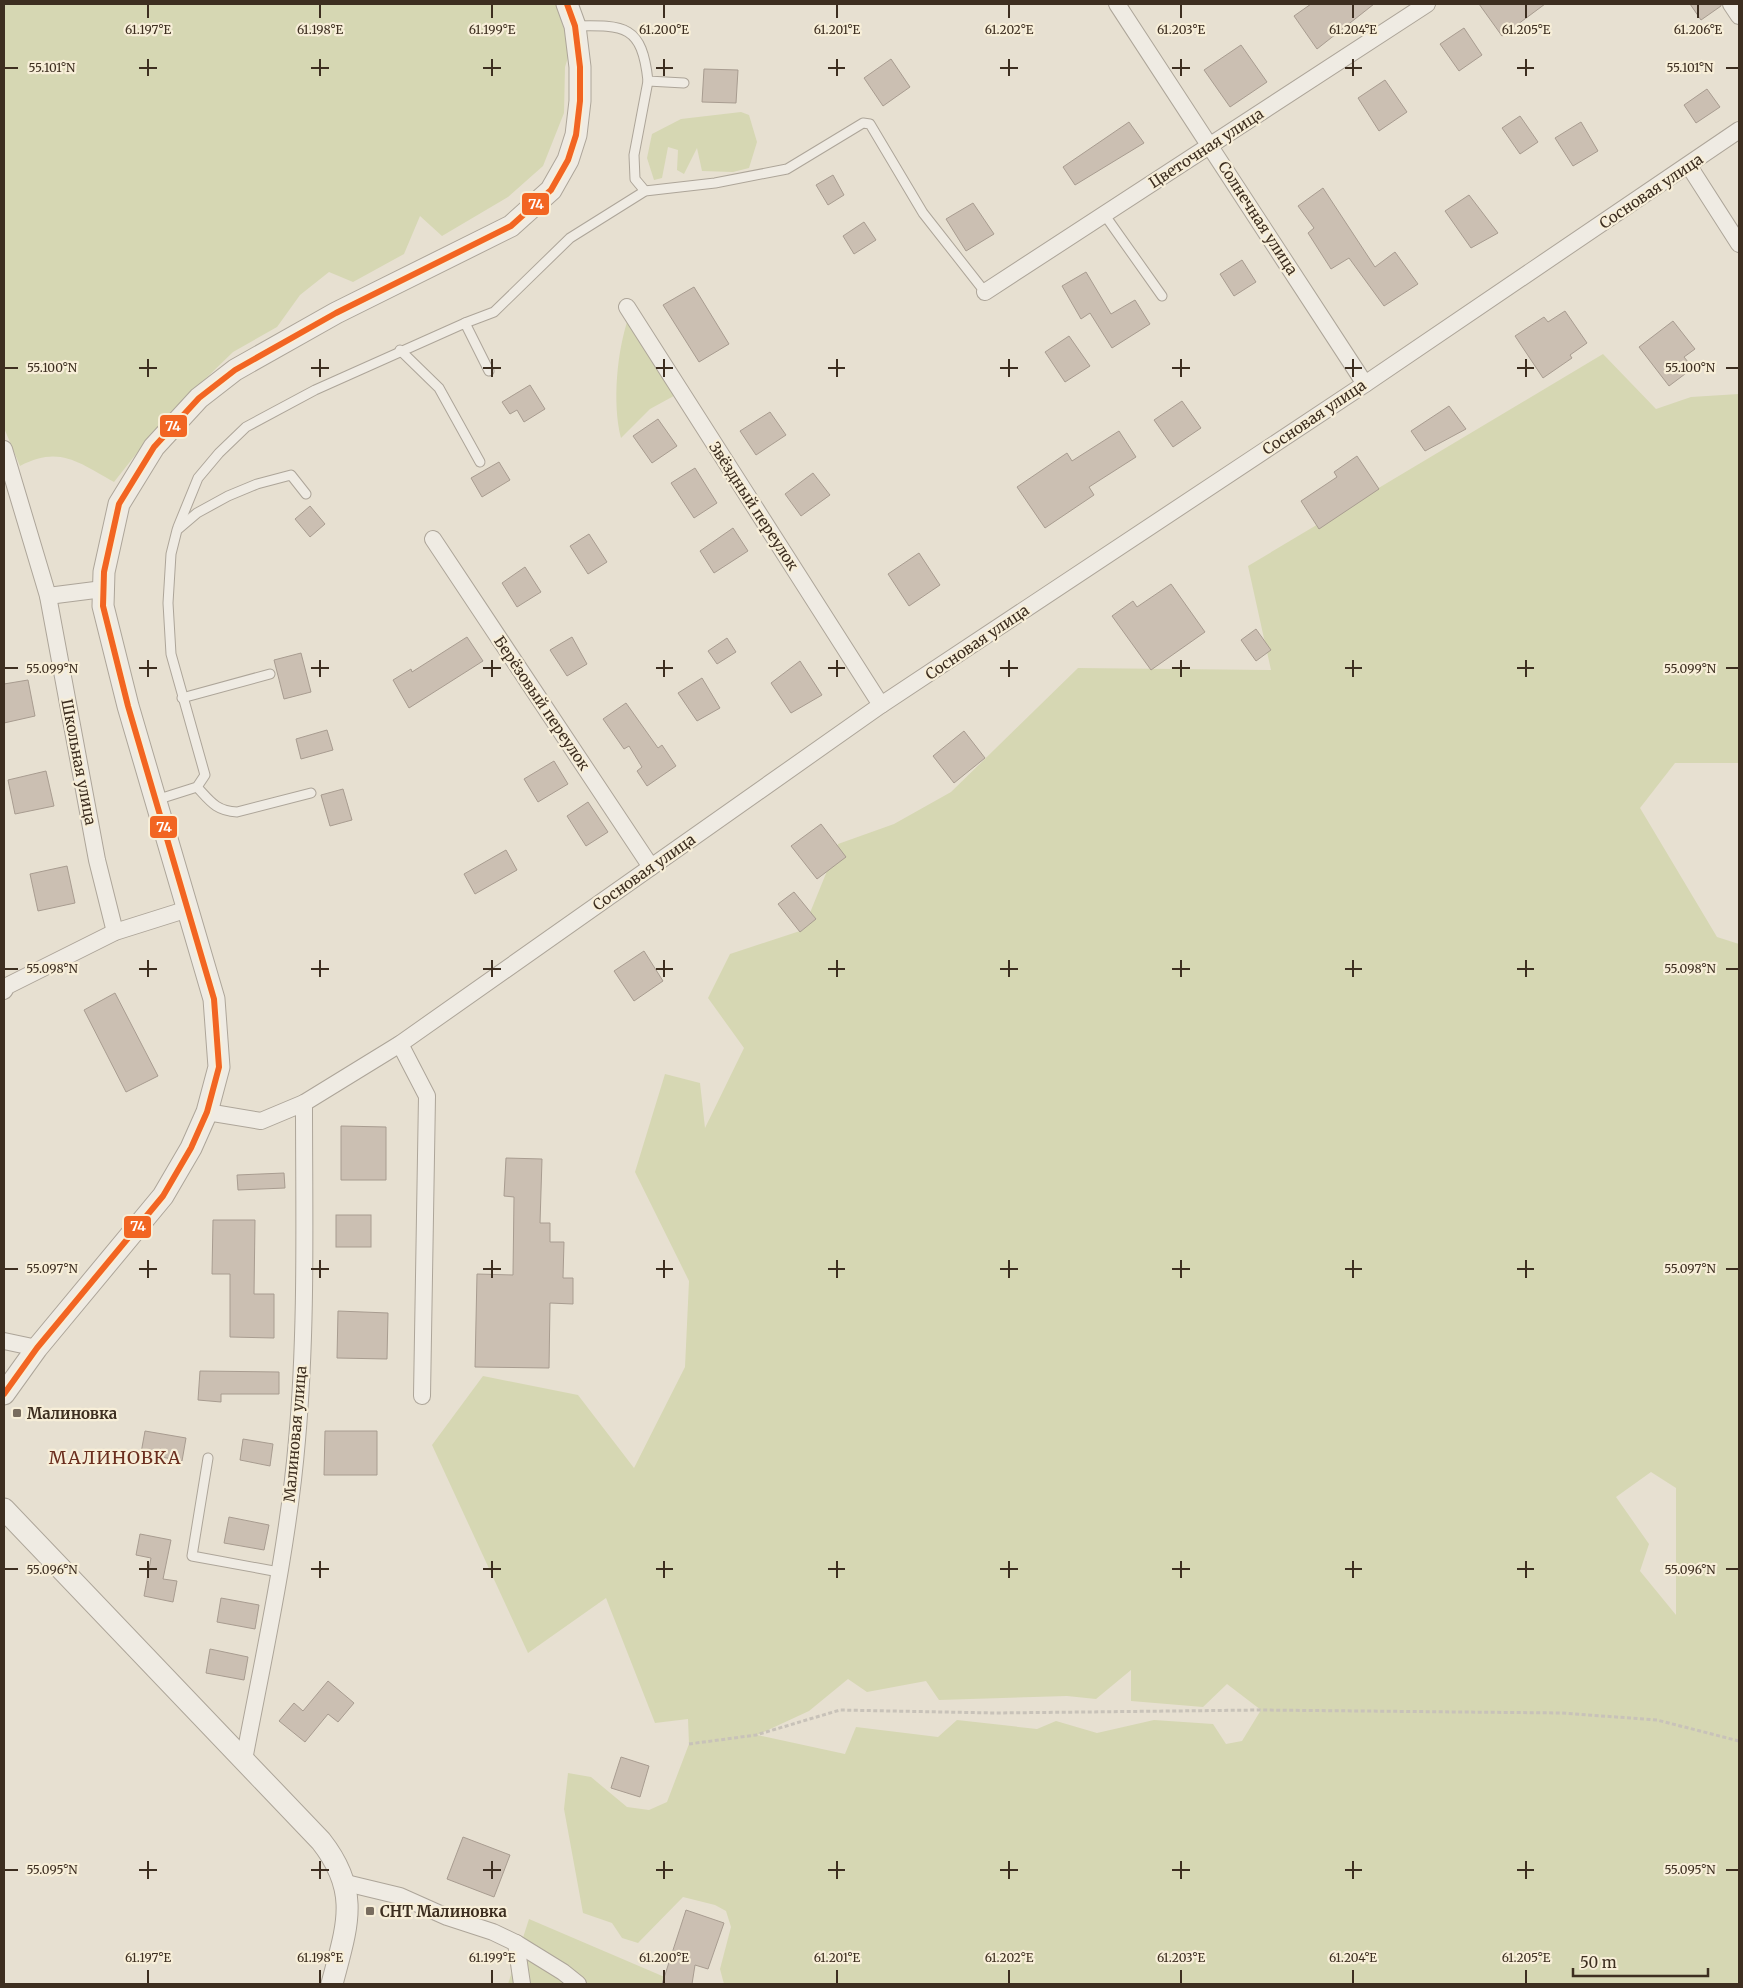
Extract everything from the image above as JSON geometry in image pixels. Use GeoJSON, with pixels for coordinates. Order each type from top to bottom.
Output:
{"type":"FeatureCollection","features":[{"type":"Feature","properties":{"kind":"street"},"geometry":{"type":"LineString","coordinates":[[4,1394],[37,1348],[163,1196],[191,1148],[207,1112],[219,1067],[214,999],[156,800],[103,606],[104,572],[119,504],[154,447],[199,398],[235,370],[336,313],[511,226],[552,190],[568,160],[576,135],[580,101],[580,67],[575,26],[567,4]]}},
{"type":"Feature","properties":{"kind":"street","name":"Солнечная улица"},"geometry":{"type":"LineString","coordinates":[[1116,4],[1211,145],[1365,384]]}},
{"type":"Feature","properties":{"kind":"street","name":"Цветочная улица"},"geometry":{"type":"LineString","coordinates":[[985,292],[1426,4]]}},
{"type":"Feature","properties":{"kind":"street"},"geometry":{"type":"LineString","coordinates":[[1731,4],[1739,16]]}},
{"type":"Feature","properties":{"kind":"street","name":"Сосновая улица"},"geometry":{"type":"LineString","coordinates":[[207,1112],[261,1121],[304,1103],[400,1044],[882,705],[1365,384],[1739,130]]}},
{"type":"Feature","properties":{"kind":"street"},"geometry":{"type":"LineString","coordinates":[[1688,166],[1739,244]]}},
{"type":"Feature","properties":{"kind":"street","name":"Звёздный переулок"},"geometry":{"type":"LineString","coordinates":[[627,307],[882,705]]}},
{"type":"Feature","properties":{"kind":"street","name":"Школьная улица"},"geometry":{"type":"LineString","coordinates":[[4,449],[48,596],[97,860],[115,932]]}},
{"type":"Feature","properties":{"kind":"street","name":"Берёзовый переулок"},"geometry":{"type":"LineString","coordinates":[[433,539],[651,867]]}},
{"type":"Feature","properties":{"kind":"street"},"geometry":{"type":"LineString","coordinates":[[48,596],[103,588]]}},
{"type":"Feature","properties":{"kind":"street"},"geometry":{"type":"LineString","coordinates":[[4,990],[7,986],[115,932],[188,909]]}},
{"type":"Feature","properties":{"kind":"street"},"geometry":{"type":"LineString","coordinates":[[400,1044],[427,1096],[422,1396]]}},
{"type":"Feature","properties":{"kind":"street","name":"Малиновая улица"},"geometry":{"type":"LineString","coordinates":[[244,1760],[279,1572],[297,1441],[303,1344],[304,1103]]}},
{"type":"Feature","properties":{"kind":"street"},"geometry":{"type":"LineString","coordinates":[[4,1340],[37,1348]]}},
{"type":"Feature","properties":{"kind":"street"},"geometry":{"type":"LineString","coordinates":[[4,1509],[321,1841],[336,1860],[346,1883],[348,1908],[345,1933],[332,1984]]}},
{"type":"Feature","properties":{"kind":"street"},"geometry":{"type":"LineString","coordinates":[[346,1883],[400,1896],[448,1917],[493,1932],[516,1943],[563,1972],[578,1984]]}},
{"type":"Feature","properties":{"kind":"street"},"geometry":{"type":"LineString","coordinates":[[516,1943],[522,1984]]}},
{"type":"Feature","properties":{"kind":"lane"},"geometry":{"type":"LineString","coordinates":[[575,26],[610,25],[627,29],[643,51],[648,81],[634,155],[635,179],[645,192]]}},
{"type":"Feature","properties":{"kind":"lane"},"geometry":{"type":"LineString","coordinates":[[648,81],[684,83]]}},
{"type":"Feature","properties":{"kind":"lane"},"geometry":{"type":"LineString","coordinates":[[156,800],[197,787],[205,775],[170,654],[168,603],[171,554],[177,530],[198,478],[219,453],[246,427],[314,390],[400,350],[494,312],[570,238],[645,192],[716,183],[787,169],[862,123],[870,124],[923,213],[985,292]]}},
{"type":"Feature","properties":{"kind":"lane"},"geometry":{"type":"LineString","coordinates":[[1104,214],[1162,296]]}},
{"type":"Feature","properties":{"kind":"lane"},"geometry":{"type":"LineString","coordinates":[[465,323],[489,371]]}},
{"type":"Feature","properties":{"kind":"lane"},"geometry":{"type":"LineString","coordinates":[[400,350],[439,388],[480,462]]}},
{"type":"Feature","properties":{"kind":"lane"},"geometry":{"type":"LineString","coordinates":[[177,530],[197,512],[257,484],[291,475],[306,494]]}},
{"type":"Feature","properties":{"kind":"lane"},"geometry":{"type":"LineString","coordinates":[[182,698],[270,674]]}},
{"type":"Feature","properties":{"kind":"lane"},"geometry":{"type":"LineString","coordinates":[[197,787],[214,806],[224,811],[237,812],[311,793]]}},
{"type":"Feature","properties":{"kind":"lane"},"geometry":{"type":"LineString","coordinates":[[208,1458],[192,1556],[279,1572]]}},
{"type":"Feature","properties":{"kind":"path"},"geometry":{"type":"LineString","coordinates":[[689,1744],[756,1735],[840,1710],[995,1713],[1261,1710],[1562,1713],[1657,1720],[1739,1741]]}},
{"type":"Feature","properties":{"kind":"green space"},"geometry":{"type":"Polygon","coordinates":[[[4,4],[557,4],[570,51],[565,67],[564,113],[543,166],[508,197],[442,236],[420,216],[404,254],[353,282],[329,272],[300,295],[277,327],[233,352],[163,420],[114,482],[79,463],[58,457],[34,460],[20,466],[4,428],[4,4]]]}},
{"type":"Feature","properties":{"kind":"green space"},"geometry":{"type":"Polygon","coordinates":[[[741,112],[749,115],[757,142],[749,168],[733,172],[702,171],[697,148],[684,174],[677,170],[678,150],[668,147],[662,178],[654,180],[647,158],[652,134],[681,119],[741,112]]]}},
{"type":"Feature","properties":{"kind":"green space"},"geometry":{"type":"Polygon","coordinates":[[[629,316],[681,392],[650,409],[621,438],[617,409],[617,377],[621,344],[629,316]]]}},
{"type":"Feature","properties":{"kind":"green space"},"geometry":{"type":"Polygon","coordinates":[[[1603,354],[1656,409],[1691,397],[1739,394],[1739,763],[1675,763],[1640,808],[1717,937],[1739,944],[1739,1984],[724,1984],[720,1969],[731,1927],[726,1911],[715,1905],[683,1897],[638,1943],[622,1938],[612,1923],[583,1913],[564,1809],[568,1773],[591,1777],[627,1807],[649,1810],[667,1802],[689,1744],[688,1719],[655,1723],[606,1598],[528,1653],[432,1445],[483,1376],[578,1395],[634,1468],[685,1367],[689,1281],[635,1172],[665,1074],[700,1083],[705,1128],[744,1048],[708,998],[730,954],[803,930],[838,844],[894,824],[951,792],[1078,668],[1271,670],[1248,566],[1603,354]],[[1651,1472],[1616,1497],[1649,1544],[1640,1571],[1676,1615],[1676,1488],[1651,1472]],[[1131,1670],[1096,1699],[1067,1696],[939,1700],[926,1681],[867,1692],[848,1679],[809,1711],[757,1735],[845,1754],[856,1727],[938,1737],[957,1720],[1037,1729],[1056,1721],[1097,1733],[1154,1720],[1213,1724],[1226,1744],[1242,1741],[1261,1710],[1227,1684],[1203,1707],[1131,1701],[1131,1670]]]}},
{"type":"Feature","properties":{"kind":"green space"},"geometry":{"type":"Polygon","coordinates":[[[529,1919],[681,1984],[508,1984],[529,1919]]]}},
{"type":"Feature","properties":{"kind":"building"},"geometry":{"type":"Polygon","coordinates":[[[1311,4],[1374,4],[1317,49],[1294,16],[1311,4]]]}},
{"type":"Feature","properties":{"kind":"building"},"geometry":{"type":"Polygon","coordinates":[[[1479,4],[1545,4],[1502,36],[1479,4]]]}},
{"type":"Feature","properties":{"kind":"building"},"geometry":{"type":"Polygon","coordinates":[[[1690,4],[1721,4],[1721,6],[1701,20],[1690,4]]]}},
{"type":"Feature","properties":{"kind":"building"},"geometry":{"type":"Polygon","coordinates":[[[1464,28],[1482,55],[1459,71],[1440,44],[1464,28]]]}},
{"type":"Feature","properties":{"kind":"building"},"geometry":{"type":"Polygon","coordinates":[[[1241,45],[1267,82],[1230,107],[1204,70],[1241,45]]]}},
{"type":"Feature","properties":{"kind":"building"},"geometry":{"type":"Polygon","coordinates":[[[891,59],[910,87],[883,106],[864,78],[891,59]]]}},
{"type":"Feature","properties":{"kind":"building"},"geometry":{"type":"Polygon","coordinates":[[[704,69],[738,70],[736,103],[702,102],[704,69]]]}},
{"type":"Feature","properties":{"kind":"building"},"geometry":{"type":"Polygon","coordinates":[[[1385,80],[1407,112],[1379,131],[1358,98],[1385,80]]]}},
{"type":"Feature","properties":{"kind":"building"},"geometry":{"type":"Polygon","coordinates":[[[1707,89],[1720,107],[1696,123],[1684,105],[1707,89]]]}},
{"type":"Feature","properties":{"kind":"building"},"geometry":{"type":"Polygon","coordinates":[[[1520,116],[1538,142],[1520,154],[1502,128],[1520,116]]]}},
{"type":"Feature","properties":{"kind":"building"},"geometry":{"type":"Polygon","coordinates":[[[1129,122],[1144,143],[1075,185],[1063,167],[1129,122]]]}},
{"type":"Feature","properties":{"kind":"building"},"geometry":{"type":"Polygon","coordinates":[[[1581,122],[1598,151],[1573,166],[1555,138],[1581,122]]]}},
{"type":"Feature","properties":{"kind":"building"},"geometry":{"type":"Polygon","coordinates":[[[833,175],[844,195],[828,205],[816,185],[833,175]]]}},
{"type":"Feature","properties":{"kind":"building"},"geometry":{"type":"Polygon","coordinates":[[[1323,188],[1375,267],[1395,252],[1418,284],[1384,306],[1349,258],[1331,269],[1308,233],[1314,228],[1298,206],[1323,188]]]}},
{"type":"Feature","properties":{"kind":"building"},"geometry":{"type":"Polygon","coordinates":[[[1469,195],[1498,233],[1471,248],[1445,211],[1469,195]]]}},
{"type":"Feature","properties":{"kind":"building"},"geometry":{"type":"Polygon","coordinates":[[[973,203],[994,234],[966,251],[946,219],[973,203]]]}},
{"type":"Feature","properties":{"kind":"building"},"geometry":{"type":"Polygon","coordinates":[[[864,222],[876,240],[854,254],[843,236],[864,222]]]}},
{"type":"Feature","properties":{"kind":"building"},"geometry":{"type":"Polygon","coordinates":[[[1242,260],[1256,282],[1234,296],[1220,274],[1242,260]]]}},
{"type":"Feature","properties":{"kind":"building"},"geometry":{"type":"Polygon","coordinates":[[[1086,272],[1111,314],[1135,300],[1150,324],[1112,348],[1090,313],[1081,319],[1062,286],[1086,272]]]}},
{"type":"Feature","properties":{"kind":"building"},"geometry":{"type":"Polygon","coordinates":[[[694,287],[729,344],[699,362],[663,305],[694,287]]]}},
{"type":"Feature","properties":{"kind":"building"},"geometry":{"type":"Polygon","coordinates":[[[1565,311],[1587,343],[1570,355],[1572,358],[1543,378],[1515,336],[1544,317],[1548,322],[1565,311]]]}},
{"type":"Feature","properties":{"kind":"building"},"geometry":{"type":"Polygon","coordinates":[[[1673,321],[1695,349],[1684,357],[1693,368],[1669,386],[1639,347],[1673,321]]]}},
{"type":"Feature","properties":{"kind":"building"},"geometry":{"type":"Polygon","coordinates":[[[1069,336],[1090,366],[1065,382],[1045,352],[1069,336]]]}},
{"type":"Feature","properties":{"kind":"building"},"geometry":{"type":"Polygon","coordinates":[[[530,385],[545,409],[524,422],[517,410],[510,414],[502,402],[530,385]]]}},
{"type":"Feature","properties":{"kind":"building"},"geometry":{"type":"Polygon","coordinates":[[[1182,401],[1201,428],[1173,447],[1154,420],[1182,401]]]}},
{"type":"Feature","properties":{"kind":"building"},"geometry":{"type":"Polygon","coordinates":[[[1449,406],[1466,429],[1425,451],[1411,431],[1449,406]]]}},
{"type":"Feature","properties":{"kind":"building"},"geometry":{"type":"Polygon","coordinates":[[[770,412],[786,435],[756,455],[740,431],[770,412]]]}},
{"type":"Feature","properties":{"kind":"building"},"geometry":{"type":"Polygon","coordinates":[[[658,419],[677,446],[652,463],[633,436],[658,419]]]}},
{"type":"Feature","properties":{"kind":"building"},"geometry":{"type":"Polygon","coordinates":[[[1119,431],[1136,457],[1089,487],[1094,495],[1045,528],[1017,487],[1067,453],[1072,461],[1119,431]]]}},
{"type":"Feature","properties":{"kind":"building"},"geometry":{"type":"Polygon","coordinates":[[[1357,456],[1379,489],[1319,529],[1301,501],[1337,477],[1334,472],[1357,456]]]}},
{"type":"Feature","properties":{"kind":"building"},"geometry":{"type":"Polygon","coordinates":[[[499,462],[510,480],[482,497],[471,478],[499,462]]]}},
{"type":"Feature","properties":{"kind":"building"},"geometry":{"type":"Polygon","coordinates":[[[695,468],[717,503],[694,518],[671,483],[695,468]]]}},
{"type":"Feature","properties":{"kind":"building"},"geometry":{"type":"Polygon","coordinates":[[[813,473],[830,495],[801,516],[785,494],[813,473]]]}},
{"type":"Feature","properties":{"kind":"building"},"geometry":{"type":"Polygon","coordinates":[[[310,506],[325,524],[310,537],[295,519],[310,506]]]}},
{"type":"Feature","properties":{"kind":"building"},"geometry":{"type":"Polygon","coordinates":[[[733,528],[748,551],[714,573],[700,551],[733,528]]]}},
{"type":"Feature","properties":{"kind":"building"},"geometry":{"type":"Polygon","coordinates":[[[589,534],[607,562],[588,574],[570,546],[589,534]]]}},
{"type":"Feature","properties":{"kind":"building"},"geometry":{"type":"Polygon","coordinates":[[[919,553],[940,585],[909,606],[888,574],[919,553]]]}},
{"type":"Feature","properties":{"kind":"building"},"geometry":{"type":"Polygon","coordinates":[[[525,567],[541,592],[517,607],[502,583],[525,567]]]}},
{"type":"Feature","properties":{"kind":"building"},"geometry":{"type":"Polygon","coordinates":[[[1171,584],[1205,632],[1151,670],[1112,616],[1133,601],[1137,607],[1171,584]]]}},
{"type":"Feature","properties":{"kind":"building"},"geometry":{"type":"Polygon","coordinates":[[[1256,629],[1271,650],[1256,661],[1241,640],[1256,629]]]}},
{"type":"Feature","properties":{"kind":"building"},"geometry":{"type":"Polygon","coordinates":[[[467,637],[483,661],[409,708],[393,680],[411,669],[412,672],[467,637]]]}},
{"type":"Feature","properties":{"kind":"building"},"geometry":{"type":"Polygon","coordinates":[[[572,637],[587,664],[567,676],[550,650],[572,637]]]}},
{"type":"Feature","properties":{"kind":"building"},"geometry":{"type":"Polygon","coordinates":[[[727,638],[736,652],[717,664],[708,651],[727,638]]]}},
{"type":"Feature","properties":{"kind":"building"},"geometry":{"type":"Polygon","coordinates":[[[301,653],[311,692],[284,699],[274,660],[301,653]]]}},
{"type":"Feature","properties":{"kind":"building"},"geometry":{"type":"Polygon","coordinates":[[[800,661],[822,695],[791,713],[771,683],[800,661]]]}},
{"type":"Feature","properties":{"kind":"building"},"geometry":{"type":"Polygon","coordinates":[[[702,678],[720,708],[697,721],[678,693],[702,678]]]}},
{"type":"Feature","properties":{"kind":"building"},"geometry":{"type":"Polygon","coordinates":[[[28,680],[35,716],[4,723],[4,684],[28,680]]]}},
{"type":"Feature","properties":{"kind":"building"},"geometry":{"type":"Polygon","coordinates":[[[626,703],[658,748],[662,745],[676,766],[647,786],[637,771],[642,767],[629,746],[624,749],[603,719],[626,703]]]}},
{"type":"Feature","properties":{"kind":"building"},"geometry":{"type":"Polygon","coordinates":[[[327,730],[333,750],[301,759],[296,739],[327,730]]]}},
{"type":"Feature","properties":{"kind":"building"},"geometry":{"type":"Polygon","coordinates":[[[964,731],[985,758],[954,783],[933,756],[964,731]]]}},
{"type":"Feature","properties":{"kind":"building"},"geometry":{"type":"Polygon","coordinates":[[[554,761],[568,784],[538,802],[524,779],[554,761]]]}},
{"type":"Feature","properties":{"kind":"building"},"geometry":{"type":"Polygon","coordinates":[[[46,771],[54,806],[15,814],[8,780],[46,771]]]}},
{"type":"Feature","properties":{"kind":"building"},"geometry":{"type":"Polygon","coordinates":[[[343,789],[352,820],[330,826],[321,795],[343,789]]]}},
{"type":"Feature","properties":{"kind":"building"},"geometry":{"type":"Polygon","coordinates":[[[588,802],[608,832],[586,846],[567,816],[588,802]]]}},
{"type":"Feature","properties":{"kind":"building"},"geometry":{"type":"Polygon","coordinates":[[[821,824],[846,857],[817,879],[791,846],[821,824]]]}},
{"type":"Feature","properties":{"kind":"building"},"geometry":{"type":"Polygon","coordinates":[[[506,850],[517,870],[475,894],[464,874],[506,850]]]}},
{"type":"Feature","properties":{"kind":"building"},"geometry":{"type":"Polygon","coordinates":[[[67,866],[75,903],[38,911],[30,874],[67,866]]]}},
{"type":"Feature","properties":{"kind":"building"},"geometry":{"type":"Polygon","coordinates":[[[794,892],[816,919],[800,932],[778,904],[794,892]]]}},
{"type":"Feature","properties":{"kind":"building"},"geometry":{"type":"Polygon","coordinates":[[[644,951],[663,981],[634,1001],[614,971],[644,951]]]}},
{"type":"Feature","properties":{"kind":"building"},"geometry":{"type":"Polygon","coordinates":[[[115,993],[158,1076],[126,1092],[84,1010],[115,993]]]}},
{"type":"Feature","properties":{"kind":"building"},"geometry":{"type":"Polygon","coordinates":[[[341,1126],[386,1127],[386,1180],[341,1180],[341,1126]]]}},
{"type":"Feature","properties":{"kind":"building"},"geometry":{"type":"Polygon","coordinates":[[[506,1158],[542,1159],[540,1223],[550,1223],[550,1242],[564,1242],[563,1278],[573,1278],[573,1304],[550,1303],[549,1368],[475,1367],[477,1274],[513,1275],[514,1197],[504,1196],[506,1158]]]}},
{"type":"Feature","properties":{"kind":"building"},"geometry":{"type":"Polygon","coordinates":[[[284,1173],[285,1188],[238,1190],[237,1175],[284,1173]]]}},
{"type":"Feature","properties":{"kind":"building"},"geometry":{"type":"Polygon","coordinates":[[[336,1215],[371,1215],[371,1247],[336,1247],[336,1215]]]}},
{"type":"Feature","properties":{"kind":"building"},"geometry":{"type":"Polygon","coordinates":[[[213,1220],[255,1220],[254,1294],[274,1294],[274,1338],[230,1337],[230,1274],[212,1274],[213,1220]]]}},
{"type":"Feature","properties":{"kind":"building"},"geometry":{"type":"Polygon","coordinates":[[[338,1311],[388,1313],[387,1359],[337,1358],[338,1311]]]}},
{"type":"Feature","properties":{"kind":"building"},"geometry":{"type":"Polygon","coordinates":[[[200,1371],[279,1372],[279,1394],[221,1394],[221,1402],[198,1400],[200,1371]]]}},
{"type":"Feature","properties":{"kind":"building"},"geometry":{"type":"Polygon","coordinates":[[[145,1431],[186,1438],[182,1461],[141,1453],[145,1431]]]}},
{"type":"Feature","properties":{"kind":"building"},"geometry":{"type":"Polygon","coordinates":[[[325,1431],[377,1431],[377,1475],[324,1475],[325,1431]]]}},
{"type":"Feature","properties":{"kind":"building"},"geometry":{"type":"Polygon","coordinates":[[[243,1439],[273,1444],[270,1466],[240,1460],[243,1439]]]}},
{"type":"Feature","properties":{"kind":"building"},"geometry":{"type":"Polygon","coordinates":[[[229,1517],[269,1525],[264,1550],[224,1543],[229,1517]]]}},
{"type":"Feature","properties":{"kind":"building"},"geometry":{"type":"Polygon","coordinates":[[[140,1534],[171,1540],[163,1579],[177,1581],[173,1602],[144,1596],[151,1558],[136,1555],[140,1534]]]}},
{"type":"Feature","properties":{"kind":"building"},"geometry":{"type":"Polygon","coordinates":[[[221,1598],[259,1605],[255,1629],[217,1622],[221,1598]]]}},
{"type":"Feature","properties":{"kind":"building"},"geometry":{"type":"Polygon","coordinates":[[[210,1649],[248,1657],[244,1680],[206,1673],[210,1649]]]}},
{"type":"Feature","properties":{"kind":"building"},"geometry":{"type":"Polygon","coordinates":[[[328,1681],[354,1703],[338,1722],[328,1714],[305,1742],[279,1721],[294,1703],[303,1711],[328,1681]]]}},
{"type":"Feature","properties":{"kind":"building"},"geometry":{"type":"Polygon","coordinates":[[[621,1757],[649,1766],[640,1797],[611,1788],[621,1757]]]}},
{"type":"Feature","properties":{"kind":"building"},"geometry":{"type":"Polygon","coordinates":[[[463,1837],[510,1855],[494,1897],[447,1879],[463,1837]]]}},
{"type":"Feature","properties":{"kind":"building"},"geometry":{"type":"Polygon","coordinates":[[[686,1910],[724,1923],[708,1969],[695,1965],[692,1984],[662,1984],[686,1910]]]}},
{"type":"Feature","properties":{"kind":"transit line","name":"74"},"geometry":{"type":"LineString","coordinates":[[4,1394],[37,1348],[163,1196],[191,1148],[207,1112],[219,1067],[214,999],[128,706],[103,606],[104,572],[119,504],[154,447],[199,398],[235,370],[336,313],[511,226],[551,190],[568,160],[576,135],[580,101],[580,67],[575,26],[567,4]]}},
{"type":"Feature","properties":{"kind":"place","name":"Малиновка"},"geometry":{"type":"Point","coordinates":[17,1413]}},
{"type":"Feature","properties":{"kind":"place","name":"СНТ Малиновка"},"geometry":{"type":"Point","coordinates":[370,1911]}},
{"type":"Feature","properties":{"kind":"district","name":"МАЛИНОВКА"},"geometry":{"type":"Point","coordinates":[115,1457]}}]}
